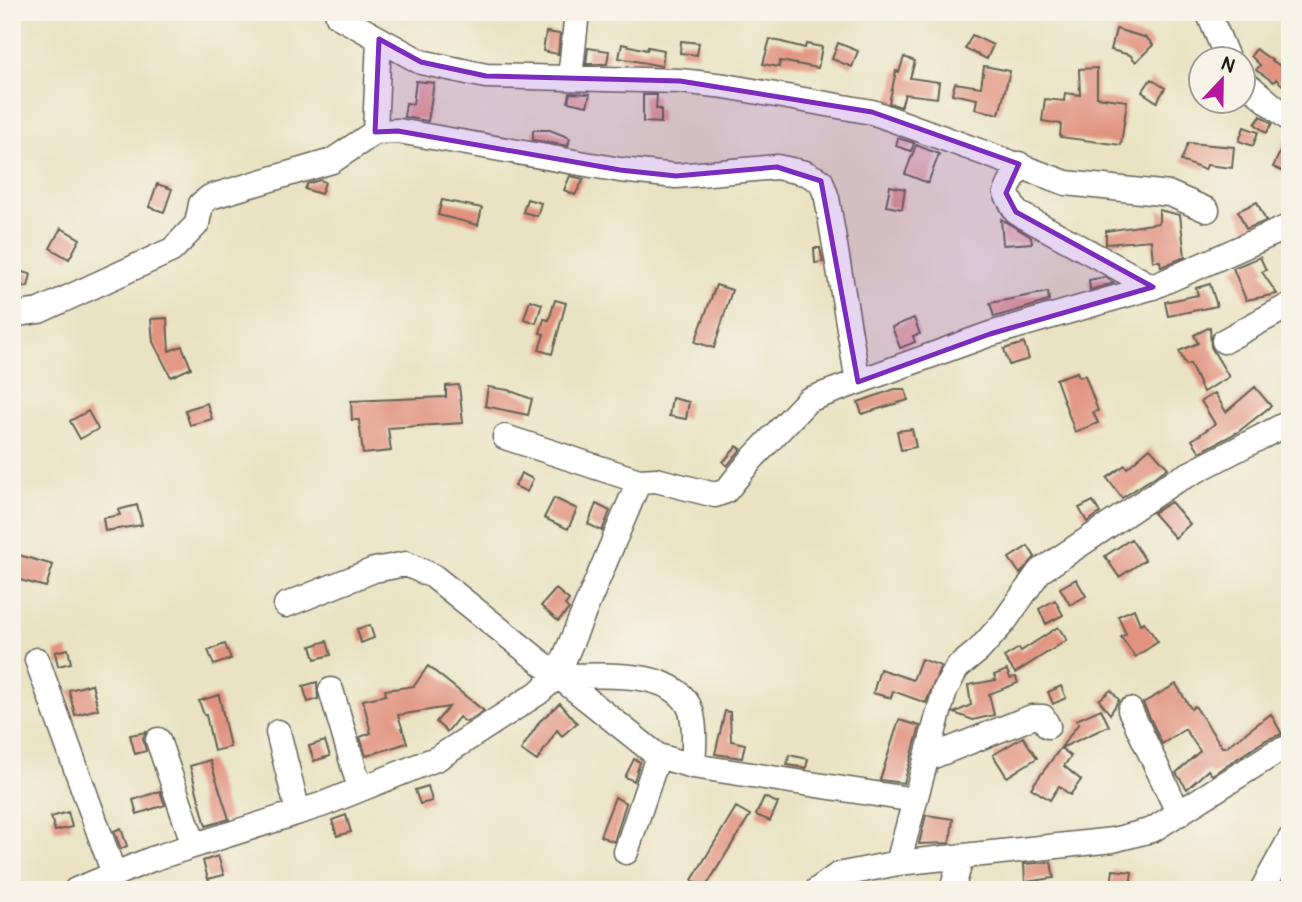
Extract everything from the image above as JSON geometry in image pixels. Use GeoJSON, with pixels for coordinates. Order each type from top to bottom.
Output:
{"type":"FeatureCollection","features":[{"type":"Feature","properties":{"kind":"street"},"geometry":{"type":"LineString","coordinates":[[570,78],[577,12]]}},
{"type":"Feature","properties":{"kind":"street"},"geometry":{"type":"LineString","coordinates":[[1208,12],[1222,46]]}},
{"type":"Feature","properties":{"kind":"street"},"geometry":{"type":"LineString","coordinates":[[338,16],[421,62],[473,73],[680,81],[726,86],[872,111],[1066,183],[1170,194],[1207,210]]}},
{"type":"Feature","properties":{"kind":"street"},"geometry":{"type":"LineString","coordinates":[[375,132],[379,39]]}},
{"type":"Feature","properties":{"kind":"street"},"geometry":{"type":"LineString","coordinates":[[1256,92],[1290,120]]}},
{"type":"Feature","properties":{"kind":"street"},"geometry":{"type":"LineString","coordinates":[[12,315],[38,311],[172,250],[197,224],[201,204],[210,197],[332,161],[375,132],[398,131],[620,170],[676,176],[777,167],[805,173],[821,181],[827,198],[858,382]]}},
{"type":"Feature","properties":{"kind":"street"},"geometry":{"type":"LineString","coordinates":[[1019,164],[1006,193],[1016,212],[1153,287]]}},
{"type":"Feature","properties":{"kind":"street"},"geometry":{"type":"LineString","coordinates":[[505,437],[639,481],[656,480],[715,495],[726,491],[751,460],[808,400],[990,334],[1153,287],[1290,226]]}},
{"type":"Feature","properties":{"kind":"street"},"geometry":{"type":"LineString","coordinates":[[1224,341],[1290,305]]}},
{"type":"Feature","properties":{"kind":"street"},"geometry":{"type":"LineString","coordinates":[[898,863],[945,690],[957,668],[979,650],[1004,622],[1039,572],[1172,483],[1290,422]]}},
{"type":"Feature","properties":{"kind":"street"},"geometry":{"type":"LineString","coordinates":[[76,890],[194,845],[298,812],[438,758],[538,692],[557,676],[639,481]]}},
{"type":"Feature","properties":{"kind":"street"},"geometry":{"type":"LineString","coordinates":[[286,605],[374,570],[406,564],[433,576],[658,756],[693,766],[915,800]]}},
{"type":"Feature","properties":{"kind":"street"},"geometry":{"type":"LineString","coordinates":[[37,660],[114,874]]}},
{"type":"Feature","properties":{"kind":"street"},"geometry":{"type":"LineString","coordinates":[[557,676],[639,676],[673,687],[691,711],[693,766]]}},
{"type":"Feature","properties":{"kind":"street"},"geometry":{"type":"LineString","coordinates":[[331,690],[360,789]]}},
{"type":"Feature","properties":{"kind":"street"},"geometry":{"type":"LineString","coordinates":[[1130,710],[1179,814]]}},
{"type":"Feature","properties":{"kind":"street"},"geometry":{"type":"LineString","coordinates":[[926,759],[1032,717],[1043,717],[1048,726]]}},
{"type":"Feature","properties":{"kind":"street"},"geometry":{"type":"LineString","coordinates":[[278,732],[298,812]]}},
{"type":"Feature","properties":{"kind":"street"},"geometry":{"type":"LineString","coordinates":[[158,740],[194,845]]}},
{"type":"Feature","properties":{"kind":"street"},"geometry":{"type":"LineString","coordinates":[[817,890],[838,875],[898,863],[1114,840],[1153,830],[1274,753],[1290,747]]}},
{"type":"Feature","properties":{"kind":"street"},"geometry":{"type":"LineString","coordinates":[[626,852],[658,756]]}},
{"type":"Feature","properties":{"kind":"street"},"geometry":{"type":"LineString","coordinates":[[1262,890],[1290,839]]}},
{"type":"Feature","properties":{"kind":"street"},"geometry":{"type":"LineString","coordinates":[[952,890],[962,856]]}},
{"type":"Feature","properties":{"kind":"highlighted area"},"geometry":{"type":"Polygon","coordinates":[[[379,39],[421,62],[486,76],[680,81],[872,112],[1019,164],[1006,193],[1016,212],[1153,287],[990,334],[858,382],[821,181],[777,167],[676,176],[620,170],[398,131],[375,132],[379,39]]]}},
{"type":"Feature","properties":{"kind":"building"},"geometry":{"type":"Polygon","coordinates":[[[1116,29],[1147,38],[1153,45],[1136,62],[1130,55],[1111,50],[1116,29]]]}},
{"type":"Feature","properties":{"kind":"building"},"geometry":{"type":"Polygon","coordinates":[[[546,32],[560,34],[558,54],[543,51],[546,32]]]}},
{"type":"Feature","properties":{"kind":"building"},"geometry":{"type":"Polygon","coordinates":[[[972,35],[993,45],[987,59],[965,49],[972,35]]]}},
{"type":"Feature","properties":{"kind":"building"},"geometry":{"type":"Polygon","coordinates":[[[770,39],[805,48],[806,44],[822,47],[818,68],[780,61],[779,67],[763,64],[770,39]]]}},
{"type":"Feature","properties":{"kind":"building"},"geometry":{"type":"Polygon","coordinates":[[[681,41],[699,43],[697,55],[680,53],[681,41]]]}},
{"type":"Feature","properties":{"kind":"building"},"geometry":{"type":"Polygon","coordinates":[[[838,43],[858,51],[852,67],[832,59],[838,43]]]}},
{"type":"Feature","properties":{"kind":"building"},"geometry":{"type":"Polygon","coordinates":[[[622,44],[647,50],[648,47],[664,50],[662,66],[619,58],[622,44]]]}},
{"type":"Feature","properties":{"kind":"building"},"geometry":{"type":"Polygon","coordinates":[[[588,48],[609,51],[607,64],[586,64],[588,48]]]}},
{"type":"Feature","properties":{"kind":"building"},"geometry":{"type":"Polygon","coordinates":[[[1256,49],[1290,73],[1290,92],[1276,79],[1274,82],[1256,70],[1260,65],[1256,61],[1256,49]]]}},
{"type":"Feature","properties":{"kind":"building"},"geometry":{"type":"Polygon","coordinates":[[[904,57],[915,61],[910,78],[939,82],[937,98],[905,94],[901,107],[889,103],[896,71],[899,72],[904,57]]]}},
{"type":"Feature","properties":{"kind":"building"},"geometry":{"type":"Polygon","coordinates":[[[984,66],[1010,71],[999,114],[975,109],[977,99],[952,94],[955,83],[981,87],[984,66]]]}},
{"type":"Feature","properties":{"kind":"building"},"geometry":{"type":"Polygon","coordinates":[[[1097,68],[1097,97],[1127,101],[1121,145],[1060,137],[1061,124],[1042,121],[1045,99],[1064,101],[1065,93],[1080,95],[1079,69],[1097,68]]]}},
{"type":"Feature","properties":{"kind":"building"},"geometry":{"type":"Polygon","coordinates":[[[1151,79],[1165,88],[1157,102],[1142,92],[1151,79]]]}},
{"type":"Feature","properties":{"kind":"building"},"geometry":{"type":"Polygon","coordinates":[[[416,81],[434,83],[428,121],[404,117],[406,103],[413,104],[416,81]]]}},
{"type":"Feature","properties":{"kind":"building"},"geometry":{"type":"Polygon","coordinates":[[[570,93],[590,94],[587,106],[568,102],[570,93]]]}},
{"type":"Feature","properties":{"kind":"building"},"geometry":{"type":"Polygon","coordinates":[[[643,95],[657,95],[656,109],[661,109],[661,123],[643,122],[643,95]]]}},
{"type":"Feature","properties":{"kind":"building"},"geometry":{"type":"Polygon","coordinates":[[[1261,116],[1272,124],[1266,133],[1255,124],[1261,116]]]}},
{"type":"Feature","properties":{"kind":"building"},"geometry":{"type":"Polygon","coordinates":[[[1244,127],[1258,132],[1253,146],[1239,141],[1244,127]]]}},
{"type":"Feature","properties":{"kind":"building"},"geometry":{"type":"Polygon","coordinates":[[[533,130],[550,130],[570,138],[568,146],[533,140],[533,130]]]}},
{"type":"Feature","properties":{"kind":"building"},"geometry":{"type":"Polygon","coordinates":[[[1288,135],[1290,166],[1286,173],[1273,167],[1288,135]]]}},
{"type":"Feature","properties":{"kind":"building"},"geometry":{"type":"Polygon","coordinates":[[[898,138],[914,143],[911,151],[896,146],[898,138]]]}},
{"type":"Feature","properties":{"kind":"building"},"geometry":{"type":"Polygon","coordinates":[[[1188,143],[1234,147],[1232,168],[1207,165],[1205,170],[1181,161],[1188,143]]]}},
{"type":"Feature","properties":{"kind":"building"},"geometry":{"type":"Polygon","coordinates":[[[916,145],[939,154],[928,183],[905,174],[916,145]]]}},
{"type":"Feature","properties":{"kind":"building"},"geometry":{"type":"Polygon","coordinates":[[[570,176],[584,179],[575,195],[564,190],[570,176]]]}},
{"type":"Feature","properties":{"kind":"building"},"geometry":{"type":"Polygon","coordinates":[[[320,180],[325,182],[321,194],[305,189],[307,184],[320,180]]]}},
{"type":"Feature","properties":{"kind":"building"},"geometry":{"type":"Polygon","coordinates":[[[157,184],[172,189],[164,212],[149,207],[157,184]]]}},
{"type":"Feature","properties":{"kind":"building"},"geometry":{"type":"Polygon","coordinates":[[[890,186],[905,189],[902,209],[886,206],[890,186]]]}},
{"type":"Feature","properties":{"kind":"building"},"geometry":{"type":"Polygon","coordinates":[[[527,199],[541,203],[537,216],[523,212],[527,199]]]}},
{"type":"Feature","properties":{"kind":"building"},"geometry":{"type":"Polygon","coordinates":[[[442,200],[482,208],[478,225],[438,215],[442,200]]]}},
{"type":"Feature","properties":{"kind":"building"},"geometry":{"type":"Polygon","coordinates":[[[1257,202],[1266,221],[1246,229],[1238,211],[1257,202]]]}},
{"type":"Feature","properties":{"kind":"building"},"geometry":{"type":"Polygon","coordinates":[[[1159,210],[1180,215],[1185,257],[1161,267],[1160,261],[1153,261],[1151,240],[1106,244],[1106,231],[1159,223],[1159,210]]]}},
{"type":"Feature","properties":{"kind":"building"},"geometry":{"type":"Polygon","coordinates":[[[1001,219],[1031,237],[1032,243],[1003,245],[1001,219]]]}},
{"type":"Feature","properties":{"kind":"building"},"geometry":{"type":"Polygon","coordinates":[[[61,228],[80,239],[69,259],[50,248],[61,228]]]}},
{"type":"Feature","properties":{"kind":"building"},"geometry":{"type":"Polygon","coordinates":[[[814,248],[820,248],[823,262],[815,263],[814,248]]]}},
{"type":"Feature","properties":{"kind":"building"},"geometry":{"type":"Polygon","coordinates":[[[1260,257],[1266,270],[1262,272],[1277,294],[1246,300],[1233,268],[1260,257]]]}},
{"type":"Feature","properties":{"kind":"building"},"geometry":{"type":"Polygon","coordinates":[[[12,270],[31,274],[28,287],[12,284],[12,270]]]}},
{"type":"Feature","properties":{"kind":"building"},"geometry":{"type":"Polygon","coordinates":[[[1105,277],[1114,283],[1090,290],[1089,280],[1105,277]]]}},
{"type":"Feature","properties":{"kind":"building"},"geometry":{"type":"Polygon","coordinates":[[[1210,284],[1217,306],[1168,316],[1165,302],[1198,295],[1196,288],[1210,284]]]}},
{"type":"Feature","properties":{"kind":"building"},"geometry":{"type":"Polygon","coordinates":[[[716,285],[732,290],[714,348],[695,342],[716,285]]]}},
{"type":"Feature","properties":{"kind":"building"},"geometry":{"type":"Polygon","coordinates":[[[1048,292],[1049,301],[994,317],[990,303],[1048,292]]]}},
{"type":"Feature","properties":{"kind":"building"},"geometry":{"type":"Polygon","coordinates":[[[530,300],[542,304],[536,323],[524,319],[530,300]]]}},
{"type":"Feature","properties":{"kind":"building"},"geometry":{"type":"Polygon","coordinates":[[[555,300],[566,303],[552,354],[539,350],[544,334],[540,333],[544,319],[549,320],[555,300]]]}},
{"type":"Feature","properties":{"kind":"building"},"geometry":{"type":"Polygon","coordinates":[[[167,318],[169,351],[182,346],[191,368],[171,377],[153,342],[151,319],[167,318]]]}},
{"type":"Feature","properties":{"kind":"building"},"geometry":{"type":"Polygon","coordinates":[[[914,318],[920,334],[913,336],[915,342],[900,348],[892,327],[914,318]]]}},
{"type":"Feature","properties":{"kind":"building"},"geometry":{"type":"Polygon","coordinates":[[[1210,327],[1211,347],[1229,377],[1203,392],[1190,364],[1186,365],[1179,351],[1198,343],[1194,335],[1210,327]]]}},
{"type":"Feature","properties":{"kind":"building"},"geometry":{"type":"Polygon","coordinates":[[[1024,343],[1029,359],[1009,365],[1004,349],[1024,343]]]}},
{"type":"Feature","properties":{"kind":"building"},"geometry":{"type":"Polygon","coordinates":[[[1077,372],[1079,377],[1085,375],[1098,411],[1093,412],[1098,423],[1075,432],[1056,379],[1077,372]]]}},
{"type":"Feature","properties":{"kind":"building"},"geometry":{"type":"Polygon","coordinates":[[[459,385],[463,423],[388,428],[391,451],[363,454],[359,420],[352,420],[351,401],[446,397],[446,386],[459,385]]]}},
{"type":"Feature","properties":{"kind":"building"},"geometry":{"type":"Polygon","coordinates":[[[488,387],[508,390],[532,399],[528,415],[485,406],[488,387]]]}},
{"type":"Feature","properties":{"kind":"building"},"geometry":{"type":"Polygon","coordinates":[[[1255,387],[1271,406],[1238,432],[1200,452],[1192,440],[1215,424],[1201,401],[1215,393],[1226,412],[1255,387]]]}},
{"type":"Feature","properties":{"kind":"building"},"geometry":{"type":"Polygon","coordinates":[[[895,389],[905,389],[908,400],[862,414],[858,402],[895,389]]]}},
{"type":"Feature","properties":{"kind":"building"},"geometry":{"type":"Polygon","coordinates":[[[672,398],[689,402],[686,419],[669,416],[672,398]]]}},
{"type":"Feature","properties":{"kind":"building"},"geometry":{"type":"Polygon","coordinates":[[[207,403],[212,419],[190,425],[185,410],[207,403]]]}},
{"type":"Feature","properties":{"kind":"building"},"geometry":{"type":"Polygon","coordinates":[[[88,411],[98,429],[80,439],[70,421],[88,411]]]}},
{"type":"Feature","properties":{"kind":"building"},"geometry":{"type":"Polygon","coordinates":[[[912,429],[916,447],[901,450],[897,431],[912,429]]]}},
{"type":"Feature","properties":{"kind":"building"},"geometry":{"type":"Polygon","coordinates":[[[737,446],[741,449],[727,466],[723,462],[737,446]]]}},
{"type":"Feature","properties":{"kind":"building"},"geometry":{"type":"Polygon","coordinates":[[[1150,448],[1168,468],[1122,498],[1107,478],[1125,465],[1127,468],[1150,448]]]}},
{"type":"Feature","properties":{"kind":"building"},"geometry":{"type":"Polygon","coordinates":[[[521,473],[533,479],[527,492],[515,486],[521,473]]]}},
{"type":"Feature","properties":{"kind":"building"},"geometry":{"type":"Polygon","coordinates":[[[554,498],[577,509],[568,529],[544,518],[554,498]]]}},
{"type":"Feature","properties":{"kind":"building"},"geometry":{"type":"Polygon","coordinates":[[[1093,501],[1100,513],[1087,522],[1079,508],[1093,501]]]}},
{"type":"Feature","properties":{"kind":"building"},"geometry":{"type":"Polygon","coordinates":[[[1171,502],[1190,524],[1175,538],[1153,513],[1171,502]]]}},
{"type":"Feature","properties":{"kind":"building"},"geometry":{"type":"Polygon","coordinates":[[[596,504],[610,511],[602,531],[588,524],[596,504]]]}},
{"type":"Feature","properties":{"kind":"building"},"geometry":{"type":"Polygon","coordinates":[[[137,505],[142,525],[105,531],[103,518],[120,515],[118,510],[137,505]]]}},
{"type":"Feature","properties":{"kind":"building"},"geometry":{"type":"Polygon","coordinates":[[[1131,539],[1145,560],[1119,577],[1105,556],[1131,539]]]}},
{"type":"Feature","properties":{"kind":"building"},"geometry":{"type":"Polygon","coordinates":[[[1028,546],[1035,557],[1020,574],[1009,558],[1028,546]]]}},
{"type":"Feature","properties":{"kind":"building"},"geometry":{"type":"Polygon","coordinates":[[[12,553],[53,565],[46,587],[12,578],[12,553]]]}},
{"type":"Feature","properties":{"kind":"building"},"geometry":{"type":"Polygon","coordinates":[[[1076,579],[1086,596],[1070,605],[1060,588],[1076,579]]]}},
{"type":"Feature","properties":{"kind":"building"},"geometry":{"type":"Polygon","coordinates":[[[556,589],[569,600],[565,605],[569,609],[558,621],[541,606],[556,589]]]}},
{"type":"Feature","properties":{"kind":"building"},"geometry":{"type":"Polygon","coordinates":[[[1055,600],[1063,615],[1046,624],[1039,609],[1055,600]]]}},
{"type":"Feature","properties":{"kind":"building"},"geometry":{"type":"Polygon","coordinates":[[[1134,609],[1140,624],[1144,622],[1158,642],[1135,657],[1121,637],[1126,634],[1118,616],[1134,609]]]}},
{"type":"Feature","properties":{"kind":"building"},"geometry":{"type":"Polygon","coordinates":[[[370,625],[374,638],[361,643],[357,629],[370,625]]]}},
{"type":"Feature","properties":{"kind":"building"},"geometry":{"type":"Polygon","coordinates":[[[1058,627],[1067,640],[1015,673],[1004,657],[1019,648],[1021,651],[1058,627]]]}},
{"type":"Feature","properties":{"kind":"building"},"geometry":{"type":"Polygon","coordinates":[[[327,641],[331,655],[315,659],[311,646],[327,641]]]}},
{"type":"Feature","properties":{"kind":"building"},"geometry":{"type":"Polygon","coordinates":[[[225,644],[231,659],[214,665],[208,650],[225,644]]]}},
{"type":"Feature","properties":{"kind":"building"},"geometry":{"type":"Polygon","coordinates":[[[68,649],[71,663],[58,666],[55,652],[68,649]]]}},
{"type":"Feature","properties":{"kind":"building"},"geometry":{"type":"Polygon","coordinates":[[[921,659],[941,666],[926,703],[893,691],[891,698],[873,693],[880,669],[913,680],[921,659]]]}},
{"type":"Feature","properties":{"kind":"building"},"geometry":{"type":"Polygon","coordinates":[[[428,666],[484,711],[466,722],[459,717],[447,732],[436,722],[449,707],[398,715],[407,743],[366,756],[360,737],[371,733],[363,700],[386,695],[385,690],[414,686],[428,666]]]}},
{"type":"Feature","properties":{"kind":"building"},"geometry":{"type":"Polygon","coordinates":[[[1007,670],[1010,678],[1016,677],[1018,683],[989,694],[994,715],[973,720],[954,713],[971,705],[968,685],[996,680],[994,675],[1007,670]]]}},
{"type":"Feature","properties":{"kind":"building"},"geometry":{"type":"Polygon","coordinates":[[[317,682],[318,699],[308,702],[303,686],[317,682]]]}},
{"type":"Feature","properties":{"kind":"building"},"geometry":{"type":"Polygon","coordinates":[[[92,684],[98,709],[75,715],[69,690],[92,684]]]}},
{"type":"Feature","properties":{"kind":"building"},"geometry":{"type":"Polygon","coordinates":[[[1176,684],[1191,709],[1195,706],[1222,747],[1226,747],[1271,714],[1282,734],[1266,740],[1212,775],[1208,770],[1187,789],[1176,773],[1200,751],[1185,729],[1162,744],[1143,703],[1176,684]]]}},
{"type":"Feature","properties":{"kind":"building"},"geometry":{"type":"Polygon","coordinates":[[[1061,686],[1066,698],[1053,704],[1048,692],[1061,686]]]}},
{"type":"Feature","properties":{"kind":"building"},"geometry":{"type":"Polygon","coordinates":[[[1111,690],[1119,700],[1110,714],[1099,700],[1111,690]]]}},
{"type":"Feature","properties":{"kind":"building"},"geometry":{"type":"Polygon","coordinates":[[[219,695],[230,747],[214,751],[206,715],[199,701],[219,695]]]}},
{"type":"Feature","properties":{"kind":"building"},"geometry":{"type":"Polygon","coordinates":[[[560,703],[577,723],[562,736],[557,730],[537,761],[521,750],[540,721],[560,703]]]}},
{"type":"Feature","properties":{"kind":"building"},"geometry":{"type":"Polygon","coordinates":[[[1101,709],[1109,726],[1061,748],[1071,756],[1064,766],[1081,780],[1070,795],[1059,786],[1050,800],[1031,788],[1079,723],[1076,720],[1101,709]]]}},
{"type":"Feature","properties":{"kind":"building"},"geometry":{"type":"Polygon","coordinates":[[[725,711],[730,712],[731,741],[745,744],[742,758],[715,754],[725,711]]]}},
{"type":"Feature","properties":{"kind":"building"},"geometry":{"type":"Polygon","coordinates":[[[899,720],[920,726],[904,783],[880,780],[899,720]]]}},
{"type":"Feature","properties":{"kind":"building"},"geometry":{"type":"Polygon","coordinates":[[[146,732],[143,738],[146,751],[135,754],[130,735],[146,732]]]}},
{"type":"Feature","properties":{"kind":"building"},"geometry":{"type":"Polygon","coordinates":[[[1023,737],[1037,758],[1007,777],[993,755],[1023,737]]]}},
{"type":"Feature","properties":{"kind":"building"},"geometry":{"type":"Polygon","coordinates":[[[325,741],[330,756],[314,761],[309,746],[325,741]]]}},
{"type":"Feature","properties":{"kind":"building"},"geometry":{"type":"Polygon","coordinates":[[[789,755],[808,759],[806,768],[787,765],[789,755]]]}},
{"type":"Feature","properties":{"kind":"building"},"geometry":{"type":"Polygon","coordinates":[[[634,759],[640,762],[634,781],[625,777],[634,759]]]}},
{"type":"Feature","properties":{"kind":"building"},"geometry":{"type":"Polygon","coordinates":[[[210,760],[229,819],[206,826],[190,766],[210,760]]]}},
{"type":"Feature","properties":{"kind":"building"},"geometry":{"type":"Polygon","coordinates":[[[428,786],[432,801],[420,804],[415,790],[428,786]]]}},
{"type":"Feature","properties":{"kind":"building"},"geometry":{"type":"Polygon","coordinates":[[[160,791],[165,805],[137,814],[133,800],[160,791]]]}},
{"type":"Feature","properties":{"kind":"building"},"geometry":{"type":"Polygon","coordinates":[[[615,797],[626,803],[614,842],[600,836],[615,797]]]}},
{"type":"Feature","properties":{"kind":"building"},"geometry":{"type":"Polygon","coordinates":[[[764,797],[778,803],[770,821],[756,815],[764,797]]]}},
{"type":"Feature","properties":{"kind":"building"},"geometry":{"type":"Polygon","coordinates":[[[736,807],[750,815],[705,888],[692,880],[736,807]]]}},
{"type":"Feature","properties":{"kind":"building"},"geometry":{"type":"Polygon","coordinates":[[[68,812],[72,827],[55,831],[51,817],[68,812]]]}},
{"type":"Feature","properties":{"kind":"building"},"geometry":{"type":"Polygon","coordinates":[[[346,815],[351,832],[337,836],[332,820],[346,815]]]}},
{"type":"Feature","properties":{"kind":"building"},"geometry":{"type":"Polygon","coordinates":[[[926,815],[953,819],[950,843],[919,844],[926,815]]]}},
{"type":"Feature","properties":{"kind":"building"},"geometry":{"type":"Polygon","coordinates":[[[121,828],[127,846],[121,849],[114,831],[121,828]]]}},
{"type":"Feature","properties":{"kind":"building"},"geometry":{"type":"Polygon","coordinates":[[[218,856],[224,875],[208,879],[203,861],[218,856]]]}},
{"type":"Feature","properties":{"kind":"building"},"geometry":{"type":"Polygon","coordinates":[[[1051,862],[1054,878],[1025,882],[1024,864],[1051,862]]]}},
{"type":"Feature","properties":{"kind":"building"},"geometry":{"type":"Polygon","coordinates":[[[1113,870],[1132,872],[1130,887],[1111,885],[1113,870]]]}}]}
